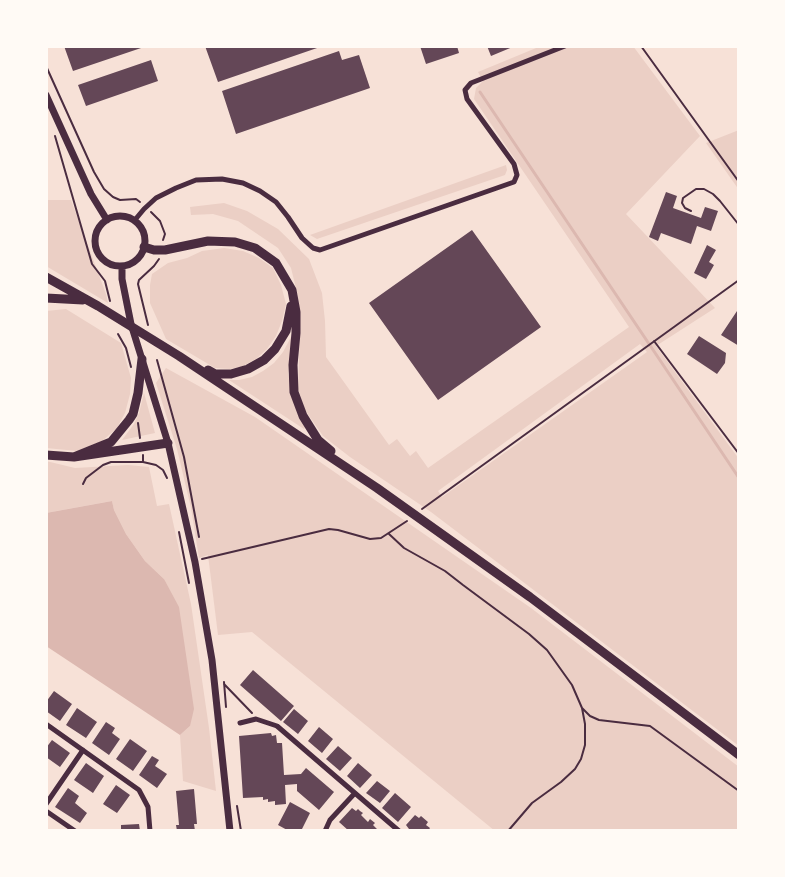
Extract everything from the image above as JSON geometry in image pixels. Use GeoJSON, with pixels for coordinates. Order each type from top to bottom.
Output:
{"type":"FeatureCollection","features":[{"type":"Feature","properties":{"kind":"main road"},"geometry":{"type":"LineString","coordinates":[[144,247],[161,250],[208,241],[235,242],[255,248],[276,263],[292,290],[296,312],[293,365],[294,392],[303,416],[318,440],[349,469]]}},
{"type":"Feature","properties":{"kind":"main road"},"geometry":{"type":"LineString","coordinates":[[46,277],[88,300],[179,356],[377,488],[530,597],[739,755]]}},
{"type":"Feature","properties":{"kind":"main road"},"geometry":{"type":"LineString","coordinates":[[179,356],[215,374],[231,374],[248,369],[264,360],[275,349],[286,331],[291,312],[292,290]]}},
{"type":"Feature","properties":{"kind":"main road"},"geometry":{"type":"LineString","coordinates":[[46,298],[88,300]]}},
{"type":"Feature","properties":{"kind":"main road"},"geometry":{"type":"LineString","coordinates":[[74,457],[112,442],[133,414],[142,359]]}},
{"type":"Feature","properties":{"kind":"main road"},"geometry":{"type":"LineString","coordinates":[[46,455],[74,457],[168,443]]}},
{"type":"Feature","properties":{"kind":"street"},"geometry":{"type":"LineString","coordinates":[[134,221],[156,198],[196,180],[222,179],[243,183],[260,191],[276,202],[302,238],[313,248],[320,250],[514,182],[517,175],[514,164],[467,99],[465,90],[471,83],[565,46]]}},
{"type":"Feature","properties":{"kind":"street"},"geometry":{"type":"LineString","coordinates":[[46,95],[91,194],[107,220]]}},
{"type":"Feature","properties":{"kind":"street"},"geometry":{"type":"LineString","coordinates":[[118,217],[134,221],[143,232],[144,247],[136,260],[122,266],[114,266],[106,262],[96,249],[95,241],[101,226],[107,220],[118,217]]}},
{"type":"Feature","properties":{"kind":"street"},"geometry":{"type":"LineString","coordinates":[[122,266],[122,279],[131,324],[168,443],[195,562],[212,660],[230,831]]}},
{"type":"Feature","properties":{"kind":"street"},"geometry":{"type":"LineString","coordinates":[[240,723],[256,719],[277,726],[399,831]]}},
{"type":"Feature","properties":{"kind":"street"},"geometry":{"type":"LineString","coordinates":[[46,724],[139,790],[148,807],[150,831]]}},
{"type":"Feature","properties":{"kind":"street"},"geometry":{"type":"LineString","coordinates":[[46,804],[84,750]]}},
{"type":"Feature","properties":{"kind":"street"},"geometry":{"type":"LineString","coordinates":[[325,831],[330,820],[354,793]]}},
{"type":"Feature","properties":{"kind":"street"},"geometry":{"type":"LineString","coordinates":[[46,811],[75,831]]}},
{"type":"Feature","properties":{"kind":"path"},"geometry":{"type":"LineString","coordinates":[[642,46],[739,182]]}},
{"type":"Feature","properties":{"kind":"path"},"geometry":{"type":"LineString","coordinates":[[46,66],[94,172],[104,189],[120,200],[136,199],[155,215],[162,228],[164,234],[158,261],[139,280],[138,284],[148,325]]}},
{"type":"Feature","properties":{"kind":"path"},"geometry":{"type":"LineString","coordinates":[[54,133],[92,264],[106,281],[110,301]]}},
{"type":"Feature","properties":{"kind":"path"},"geometry":{"type":"LineString","coordinates":[[691,211],[684,208],[683,198],[696,189],[704,189],[720,201],[739,224]]}},
{"type":"Feature","properties":{"kind":"path"},"geometry":{"type":"LineString","coordinates":[[419,511],[739,280]]}},
{"type":"Feature","properties":{"kind":"path"},"geometry":{"type":"LineString","coordinates":[[118,334],[126,348],[132,369]]}},
{"type":"Feature","properties":{"kind":"path"},"geometry":{"type":"LineString","coordinates":[[653,341],[739,454]]}},
{"type":"Feature","properties":{"kind":"path"},"geometry":{"type":"LineString","coordinates":[[157,360],[184,456],[200,543]]}},
{"type":"Feature","properties":{"kind":"path"},"geometry":{"type":"LineString","coordinates":[[133,414],[137,420],[143,462]]}},
{"type":"Feature","properties":{"kind":"path"},"geometry":{"type":"LineString","coordinates":[[83,484],[86,478],[103,465],[111,462],[156,464],[167,479]]}},
{"type":"Feature","properties":{"kind":"path"},"geometry":{"type":"LineString","coordinates":[[203,559],[329,529],[370,539],[381,538],[412,517]]}},
{"type":"Feature","properties":{"kind":"path"},"geometry":{"type":"LineString","coordinates":[[178,530],[190,584]]}},
{"type":"Feature","properties":{"kind":"path"},"geometry":{"type":"LineString","coordinates":[[389,534],[404,548],[464,585],[547,650],[572,685],[582,708],[585,724],[585,745],[578,764],[561,782],[532,803],[508,831]]}},
{"type":"Feature","properties":{"kind":"path"},"geometry":{"type":"LineString","coordinates":[[224,684],[256,719]]}},
{"type":"Feature","properties":{"kind":"path"},"geometry":{"type":"LineString","coordinates":[[582,708],[590,716],[599,720],[650,726],[739,791]]}},
{"type":"Feature","properties":{"kind":"path"},"geometry":{"type":"LineString","coordinates":[[236,802],[241,831]]}},
{"type":"Feature","properties":{"kind":"shaded area"},"geometry":{"type":"Polygon","coordinates":[[[541,46],[633,46],[700,136],[626,214],[715,308],[656,346],[739,459],[739,746],[431,512],[350,457],[323,436],[305,410],[298,389],[300,328],[298,296],[291,268],[278,248],[238,221],[213,214],[191,215],[190,207],[224,203],[247,211],[278,229],[309,259],[322,293],[326,357],[389,445],[397,439],[410,456],[416,451],[428,468],[629,327],[474,99],[476,88],[483,81],[478,72],[541,46]],[[640,344],[438,491],[442,497],[647,352],[640,344]]]}},
{"type":"Feature","properties":{"kind":"shaded area"},"geometry":{"type":"Polygon","coordinates":[[[739,130],[739,190],[706,143],[739,130]]]}},
{"type":"Feature","properties":{"kind":"shaded area"},"geometry":{"type":"Polygon","coordinates":[[[506,165],[505,175],[317,239],[310,235],[506,165]]]}},
{"type":"Feature","properties":{"kind":"shaded area"},"geometry":{"type":"Polygon","coordinates":[[[48,200],[71,200],[108,303],[46,266],[46,204],[48,200]]]}},
{"type":"Feature","properties":{"kind":"shaded area"},"geometry":{"type":"Polygon","coordinates":[[[224,248],[243,251],[259,258],[273,268],[281,285],[286,304],[276,336],[267,349],[256,359],[241,367],[230,369],[215,368],[166,339],[150,303],[152,274],[168,263],[187,258],[202,251],[224,248]]]}},
{"type":"Feature","properties":{"kind":"shaded area"},"geometry":{"type":"Polygon","coordinates":[[[66,309],[121,343],[131,378],[130,394],[125,413],[117,428],[100,443],[77,451],[46,448],[46,311],[66,309]]]}},
{"type":"Feature","properties":{"kind":"shaded area"},"geometry":{"type":"Polygon","coordinates":[[[291,337],[288,374],[291,391],[305,427],[304,429],[229,380],[252,377],[263,371],[274,363],[283,352],[291,337]]]}},
{"type":"Feature","properties":{"kind":"shaded area"},"geometry":{"type":"Polygon","coordinates":[[[166,368],[255,417],[531,608],[739,767],[739,831],[495,831],[252,632],[218,635],[208,555],[199,558],[191,508],[177,449],[156,383],[166,368]]]}},
{"type":"Feature","properties":{"kind":"shaded area"},"geometry":{"type":"Polygon","coordinates":[[[144,393],[155,433],[122,440],[134,424],[144,393]]]}},
{"type":"Feature","properties":{"kind":"shaded area"},"geometry":{"type":"Polygon","coordinates":[[[46,461],[75,468],[128,465],[149,467],[157,506],[169,504],[191,604],[216,791],[183,781],[180,735],[190,726],[164,579],[145,561],[126,534],[114,510],[112,501],[46,513],[46,461]]]}},
{"type":"Feature","properties":{"kind":"shaded area"},"geometry":{"type":"Polygon","coordinates":[[[112,501],[114,510],[126,534],[145,561],[164,579],[179,607],[194,709],[190,726],[180,735],[46,646],[46,513],[112,501]]]}},
{"type":"Feature","properties":{"kind":"building"},"geometry":{"type":"Polygon","coordinates":[[[64,46],[144,46],[144,47],[73,71],[64,46]]]}},
{"type":"Feature","properties":{"kind":"building"},"geometry":{"type":"Polygon","coordinates":[[[205,46],[320,46],[320,47],[218,82],[205,46]]]}},
{"type":"Feature","properties":{"kind":"building"},"geometry":{"type":"Polygon","coordinates":[[[420,46],[457,46],[459,53],[426,64],[420,46]]]}},
{"type":"Feature","properties":{"kind":"building"},"geometry":{"type":"Polygon","coordinates":[[[487,46],[515,46],[491,56],[487,46]]]}},
{"type":"Feature","properties":{"kind":"building"},"geometry":{"type":"Polygon","coordinates":[[[339,51],[342,60],[359,55],[370,88],[236,134],[222,91],[339,51]]]}},
{"type":"Feature","properties":{"kind":"building"},"geometry":{"type":"Polygon","coordinates":[[[151,60],[158,81],[86,106],[78,85],[151,60]]]}},
{"type":"Feature","properties":{"kind":"building"},"geometry":{"type":"Polygon","coordinates":[[[666,192],[677,196],[673,208],[701,218],[705,207],[718,211],[711,231],[697,226],[691,244],[661,233],[658,241],[649,237],[666,192]]]}},
{"type":"Feature","properties":{"kind":"building"},"geometry":{"type":"Polygon","coordinates":[[[472,230],[541,327],[438,400],[369,303],[472,230]]]}},
{"type":"Feature","properties":{"kind":"building"},"geometry":{"type":"Polygon","coordinates":[[[707,245],[716,250],[709,262],[714,265],[706,279],[694,273],[707,245]]]}},
{"type":"Feature","properties":{"kind":"building"},"geometry":{"type":"Polygon","coordinates":[[[739,308],[739,346],[721,335],[739,308]]]}},
{"type":"Feature","properties":{"kind":"building"},"geometry":{"type":"Polygon","coordinates":[[[699,336],[726,353],[725,363],[717,374],[687,354],[699,336]]]}},
{"type":"Feature","properties":{"kind":"building"},"geometry":{"type":"Polygon","coordinates":[[[253,670],[294,706],[281,721],[240,685],[253,670]]]}},
{"type":"Feature","properties":{"kind":"building"},"geometry":{"type":"Polygon","coordinates":[[[54,691],[72,704],[60,721],[46,711],[46,702],[54,691]]]}},
{"type":"Feature","properties":{"kind":"building"},"geometry":{"type":"Polygon","coordinates":[[[77,708],[97,722],[86,738],[66,725],[77,708]]]}},
{"type":"Feature","properties":{"kind":"building"},"geometry":{"type":"Polygon","coordinates":[[[294,709],[308,721],[298,734],[283,722],[294,709]]]}},
{"type":"Feature","properties":{"kind":"building"},"geometry":{"type":"Polygon","coordinates":[[[106,722],[115,728],[112,733],[120,739],[109,755],[92,743],[106,722]]]}},
{"type":"Feature","properties":{"kind":"building"},"geometry":{"type":"Polygon","coordinates":[[[319,727],[333,739],[322,753],[308,741],[319,727]]]}},
{"type":"Feature","properties":{"kind":"building"},"geometry":{"type":"Polygon","coordinates":[[[271,733],[272,736],[276,735],[277,743],[282,743],[284,775],[301,774],[306,768],[334,792],[319,810],[297,791],[297,784],[285,785],[286,804],[275,805],[275,801],[268,802],[268,799],[263,800],[263,797],[243,798],[239,736],[271,733]]]}},
{"type":"Feature","properties":{"kind":"building"},"geometry":{"type":"Polygon","coordinates":[[[130,739],[147,751],[133,771],[116,759],[130,739]]]}},
{"type":"Feature","properties":{"kind":"building"},"geometry":{"type":"Polygon","coordinates":[[[52,740],[70,753],[60,767],[46,757],[46,748],[52,740]]]}},
{"type":"Feature","properties":{"kind":"building"},"geometry":{"type":"Polygon","coordinates":[[[338,746],[352,758],[340,771],[326,759],[338,746]]]}},
{"type":"Feature","properties":{"kind":"building"},"geometry":{"type":"Polygon","coordinates":[[[152,756],[159,760],[155,766],[167,774],[157,788],[139,775],[152,756]]]}},
{"type":"Feature","properties":{"kind":"building"},"geometry":{"type":"Polygon","coordinates":[[[86,763],[104,776],[93,793],[74,780],[86,763]]]}},
{"type":"Feature","properties":{"kind":"building"},"geometry":{"type":"Polygon","coordinates":[[[358,763],[372,775],[360,788],[347,776],[358,763]]]}},
{"type":"Feature","properties":{"kind":"building"},"geometry":{"type":"Polygon","coordinates":[[[377,781],[390,791],[380,803],[366,793],[377,781]]]}},
{"type":"Feature","properties":{"kind":"building"},"geometry":{"type":"Polygon","coordinates":[[[116,785],[130,795],[117,813],[103,804],[116,785]]]}},
{"type":"Feature","properties":{"kind":"building"},"geometry":{"type":"Polygon","coordinates":[[[68,788],[79,796],[75,803],[87,813],[80,823],[55,807],[68,788]]]}},
{"type":"Feature","properties":{"kind":"building"},"geometry":{"type":"Polygon","coordinates":[[[194,789],[197,824],[194,824],[195,831],[177,831],[176,825],[179,825],[176,791],[194,789]]]}},
{"type":"Feature","properties":{"kind":"building"},"geometry":{"type":"Polygon","coordinates":[[[395,793],[411,807],[398,822],[382,808],[395,793]]]}},
{"type":"Feature","properties":{"kind":"building"},"geometry":{"type":"Polygon","coordinates":[[[290,802],[310,813],[301,831],[289,831],[278,825],[290,802]]]}},
{"type":"Feature","properties":{"kind":"building"},"geometry":{"type":"Polygon","coordinates":[[[352,808],[356,811],[358,809],[363,813],[361,815],[368,822],[370,819],[375,823],[373,825],[379,831],[349,831],[339,822],[352,808]]]}},
{"type":"Feature","properties":{"kind":"building"},"geometry":{"type":"Polygon","coordinates":[[[415,815],[419,818],[421,816],[428,822],[426,825],[430,828],[428,831],[407,831],[409,829],[406,825],[415,815]]]}},
{"type":"Feature","properties":{"kind":"building"},"geometry":{"type":"Polygon","coordinates":[[[139,824],[140,831],[121,831],[121,825],[139,824]]]}},
{"type":"Feature","properties":{"kind":"waterway"},"geometry":{"type":"LineString","coordinates":[[480,92],[739,478]]}}]}
